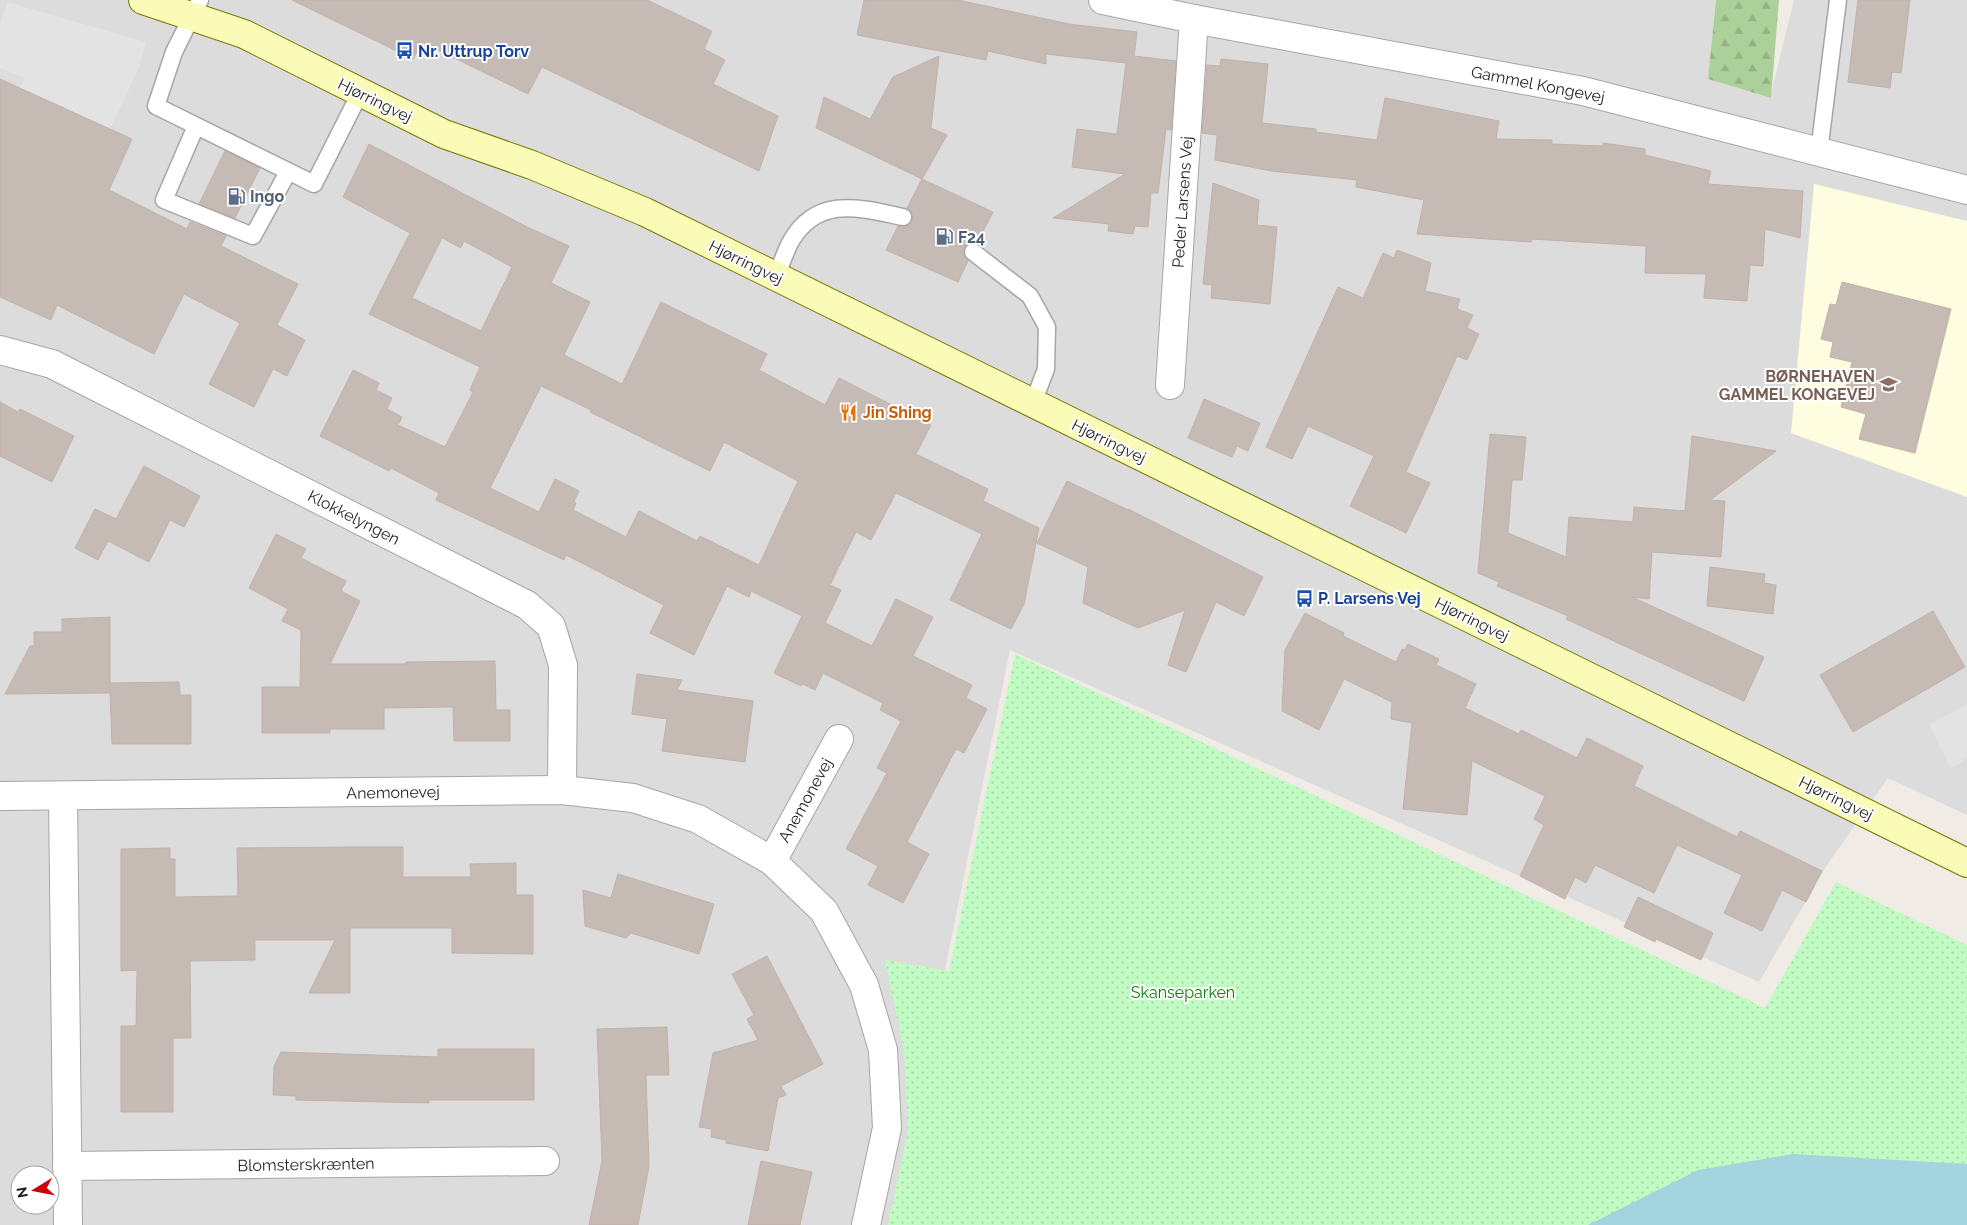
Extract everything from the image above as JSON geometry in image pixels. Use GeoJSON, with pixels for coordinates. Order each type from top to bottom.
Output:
{"type":"FeatureCollection","features":[{"type":"Feature","properties":{"kind":"main road","name":"Hjørringvej"},"geometry":{"type":"LineString","coordinates":[[143,0],[198,5],[244,34],[444,134],[532,165],[637,208],[1967,863]]}},
{"type":"Feature","properties":{"kind":"street","name":"Gammel Kongevej"},"geometry":{"type":"LineString","coordinates":[[1103,0],[1194,19],[1583,91],[1967,190]]}},
{"type":"Feature","properties":{"kind":"street","name":"Peder Larsens Vej"},"geometry":{"type":"LineString","coordinates":[[1170,385],[1194,19]]}},
{"type":"Feature","properties":{"kind":"street","name":"Klokkelyngen"},"geometry":{"type":"LineString","coordinates":[[0,350],[52,364],[527,605],[551,626],[564,665],[562,790]]}},
{"type":"Feature","properties":{"kind":"street","name":"Anemonevej"},"geometry":{"type":"LineString","coordinates":[[772,861],[839,739]]}},
{"type":"Feature","properties":{"kind":"street","name":"Anemonevej"},"geometry":{"type":"LineString","coordinates":[[0,796],[562,790],[633,798],[698,819],[772,861],[824,911],[864,985],[884,1050],[887,1128],[866,1225]]}},
{"type":"Feature","properties":{"kind":"street"},"geometry":{"type":"LineString","coordinates":[[63,796],[68,1225]]}},
{"type":"Feature","properties":{"kind":"street","name":"Blomsterskrænten"},"geometry":{"type":"LineString","coordinates":[[67,1166],[545,1161]]}},
{"type":"Feature","properties":{"kind":"lane"},"geometry":{"type":"LineString","coordinates":[[1820,152],[1838,0]]}},
{"type":"Feature","properties":{"kind":"lane"},"geometry":{"type":"LineString","coordinates":[[198,5],[174,52],[156,106],[314,184],[360,93]]}},
{"type":"Feature","properties":{"kind":"lane"},"geometry":{"type":"LineString","coordinates":[[196,126],[164,200],[253,236],[288,172]]}},
{"type":"Feature","properties":{"kind":"lane"},"geometry":{"type":"LineString","coordinates":[[776,277],[791,242],[800,229],[815,215],[844,206],[903,217]]}},
{"type":"Feature","properties":{"kind":"lane"},"geometry":{"type":"LineString","coordinates":[[973,252],[1030,296],[1047,327],[1046,368],[1033,403]]}},
{"type":"Feature","properties":{"kind":"shaded area"},"geometry":{"type":"Polygon","coordinates":[[[0,0],[1716,0],[1708,79],[1770,98],[1794,0],[1967,0],[1967,815],[1888,778],[1825,868],[1759,982],[1010,650],[893,1225],[0,1225],[0,0]]]}},
{"type":"Feature","properties":{"kind":"shaded area"},"geometry":{"type":"Polygon","coordinates":[[[7,2],[146,42],[139,68],[108,133],[17,92],[25,78],[0,68],[0,27],[7,2]]]}},
{"type":"Feature","properties":{"kind":"shaded area"},"geometry":{"type":"Polygon","coordinates":[[[1814,184],[1967,221],[1967,497],[1791,433],[1814,184]]]}},
{"type":"Feature","properties":{"kind":"shaded area"},"geometry":{"type":"Polygon","coordinates":[[[1967,705],[1967,758],[1951,768],[1929,725],[1967,705]]]}},
{"type":"Feature","properties":{"kind":"green space"},"geometry":{"type":"Polygon","coordinates":[[[1716,0],[1779,0],[1771,98],[1708,79],[1716,0]]]}},
{"type":"Feature","properties":{"kind":"green space","name":"Skanseparken"},"geometry":{"type":"Polygon","coordinates":[[[1015,654],[1765,1008],[1836,882],[1967,945],[1967,1225],[888,1225],[908,1131],[904,1050],[885,960],[949,971],[1015,654]]]}},
{"type":"Feature","properties":{"kind":"water"},"geometry":{"type":"Polygon","coordinates":[[[1793,1154],[1967,1164],[1967,1225],[1588,1225],[1698,1170],[1793,1154]]]}},
{"type":"Feature","properties":{"kind":"building"},"geometry":{"type":"Polygon","coordinates":[[[292,0],[647,0],[712,31],[704,49],[725,60],[713,84],[778,116],[759,171],[542,67],[528,94],[422,42],[413,59],[292,0]]]}},
{"type":"Feature","properties":{"kind":"building"},"geometry":{"type":"Polygon","coordinates":[[[864,0],[958,0],[1069,24],[1137,32],[1134,56],[1176,61],[1171,130],[1166,129],[1158,193],[1151,193],[1148,227],[1135,226],[1133,234],[1108,231],[1109,224],[1053,218],[1125,174],[1072,167],[1077,129],[1117,134],[1126,63],[1046,54],[1046,64],[988,51],[986,60],[857,35],[864,0]]]}},
{"type":"Feature","properties":{"kind":"building"},"geometry":{"type":"Polygon","coordinates":[[[1858,0],[1910,0],[1901,73],[1892,72],[1890,88],[1848,82],[1858,0]]]}},
{"type":"Feature","properties":{"kind":"building"},"geometry":{"type":"Polygon","coordinates":[[[939,56],[931,128],[947,135],[922,179],[816,128],[824,97],[870,119],[893,77],[939,56]]]}},
{"type":"Feature","properties":{"kind":"building"},"geometry":{"type":"Polygon","coordinates":[[[1221,59],[1268,64],[1262,123],[1316,129],[1316,132],[1377,140],[1385,98],[1499,121],[1496,139],[1552,140],[1552,144],[1603,146],[1603,143],[1645,149],[1645,155],[1711,171],[1708,184],[1803,191],[1800,238],[1765,229],[1763,266],[1750,265],[1747,301],[1704,298],[1706,274],[1645,273],[1646,246],[1532,239],[1531,242],[1417,234],[1424,200],[1356,187],[1357,180],[1271,171],[1215,160],[1217,135],[1202,133],[1207,65],[1220,66],[1221,59]]]}},
{"type":"Feature","properties":{"kind":"building"},"geometry":{"type":"Polygon","coordinates":[[[0,79],[132,139],[109,190],[187,229],[190,222],[226,236],[221,246],[298,284],[277,325],[305,340],[287,376],[273,369],[254,407],[209,384],[240,323],[184,294],[154,354],[57,305],[51,320],[0,297],[0,79]]]}},
{"type":"Feature","properties":{"kind":"building"},"geometry":{"type":"Polygon","coordinates":[[[369,144],[525,226],[569,246],[551,283],[590,302],[564,355],[622,384],[661,302],[767,354],[759,370],[825,405],[839,378],[931,425],[916,454],[988,489],[983,501],[1039,528],[1024,604],[1011,629],[950,600],[982,534],[896,493],[871,540],[856,532],[830,585],[841,590],[825,623],[872,646],[896,599],[933,617],[913,656],[972,685],[966,698],[987,709],[964,753],[956,749],[907,842],[929,854],[903,903],[868,885],[878,866],[846,849],[887,773],[877,768],[901,721],[880,710],[883,703],[823,673],[815,690],[803,684],[801,686],[774,673],[802,616],[751,591],[749,597],[727,586],[694,655],[650,633],[664,605],[566,555],[564,560],[436,500],[439,493],[391,468],[389,471],[320,436],[353,370],[379,383],[376,390],[392,398],[387,409],[402,417],[398,425],[445,447],[473,392],[470,390],[480,367],[369,314],[410,233],[343,197],[369,144]],[[442,238],[412,298],[481,331],[512,267],[464,241],[461,248],[442,238]],[[541,386],[490,488],[539,512],[555,479],[579,491],[574,501],[576,503],[573,510],[626,537],[639,511],[697,541],[700,536],[759,565],[798,481],[724,442],[710,471],[541,386]]]}},
{"type":"Feature","properties":{"kind":"building"},"geometry":{"type":"Polygon","coordinates":[[[225,151],[260,168],[235,218],[199,204],[225,151]]]}},
{"type":"Feature","properties":{"kind":"building"},"geometry":{"type":"Polygon","coordinates":[[[922,179],[993,212],[977,243],[970,243],[965,246],[964,255],[968,261],[958,282],[886,250],[898,226],[906,227],[911,223],[913,214],[907,208],[922,179]]]}},
{"type":"Feature","properties":{"kind":"building"},"geometry":{"type":"Polygon","coordinates":[[[1213,183],[1259,200],[1257,225],[1277,227],[1270,304],[1211,298],[1212,285],[1203,284],[1213,183]]]}},
{"type":"Feature","properties":{"kind":"building"},"geometry":{"type":"Polygon","coordinates":[[[1397,250],[1431,263],[1425,291],[1460,299],[1457,309],[1473,315],[1467,328],[1479,334],[1467,360],[1457,356],[1406,472],[1430,483],[1406,533],[1350,506],[1374,456],[1308,426],[1292,459],[1266,447],[1338,287],[1363,298],[1383,253],[1394,258],[1397,250]]]}},
{"type":"Feature","properties":{"kind":"building","name":"BØRNEHAVEN GAMMEL KONGEVEJ"},"geometry":{"type":"Polygon","coordinates":[[[1842,282],[1951,309],[1915,453],[1859,439],[1866,414],[1841,407],[1852,362],[1830,357],[1833,342],[1821,339],[1830,304],[1836,305],[1842,282]]]}},
{"type":"Feature","properties":{"kind":"building"},"geometry":{"type":"Polygon","coordinates":[[[1204,399],[1260,423],[1248,451],[1237,446],[1232,457],[1188,438],[1204,399]]]}},
{"type":"Feature","properties":{"kind":"building"},"geometry":{"type":"Polygon","coordinates":[[[0,402],[18,412],[20,409],[74,436],[52,482],[0,456],[0,402]]]}},
{"type":"Feature","properties":{"kind":"building"},"geometry":{"type":"Polygon","coordinates":[[[1490,434],[1526,437],[1522,480],[1512,480],[1508,533],[1566,557],[1569,517],[1633,522],[1634,507],[1685,511],[1692,436],[1776,451],[1710,500],[1725,501],[1721,557],[1652,552],[1649,599],[1632,597],[1764,657],[1744,701],[1566,619],[1568,616],[1497,586],[1499,582],[1478,573],[1490,434]]]}},
{"type":"Feature","properties":{"kind":"building"},"geometry":{"type":"Polygon","coordinates":[[[144,466],[200,496],[184,527],[170,520],[149,562],[108,541],[98,560],[75,548],[95,509],[116,519],[144,466]]]}},
{"type":"Feature","properties":{"kind":"building"},"geometry":{"type":"Polygon","coordinates":[[[1067,481],[1128,509],[1263,577],[1244,616],[1216,602],[1186,672],[1168,665],[1185,610],[1138,628],[1083,603],[1088,567],[1037,543],[1067,481]]]}},
{"type":"Feature","properties":{"kind":"building"},"geometry":{"type":"Polygon","coordinates":[[[276,534],[306,549],[301,558],[346,581],[341,591],[360,601],[330,664],[495,661],[496,710],[510,710],[510,741],[454,741],[453,707],[384,708],[384,729],[330,729],[330,733],[262,733],[262,687],[300,687],[301,630],[282,621],[288,609],[249,588],[276,534]]]}},
{"type":"Feature","properties":{"kind":"building"},"geometry":{"type":"Polygon","coordinates":[[[1710,567],[1765,574],[1764,583],[1776,585],[1773,614],[1707,606],[1710,567]]]}},
{"type":"Feature","properties":{"kind":"building"},"geometry":{"type":"Polygon","coordinates":[[[1933,611],[1965,667],[1853,732],[1820,675],[1933,611]]]}},
{"type":"Feature","properties":{"kind":"building"},"geometry":{"type":"Polygon","coordinates":[[[1305,613],[1344,633],[1343,636],[1396,662],[1402,649],[1405,650],[1408,644],[1439,659],[1436,665],[1476,684],[1465,708],[1519,734],[1521,730],[1577,758],[1587,738],[1643,766],[1634,786],[1737,837],[1740,831],[1822,871],[1806,902],[1782,890],[1762,931],[1724,913],[1742,875],[1677,845],[1654,893],[1595,865],[1586,883],[1575,877],[1565,899],[1520,876],[1544,825],[1534,819],[1545,796],[1472,761],[1467,815],[1403,809],[1412,723],[1391,719],[1392,702],[1344,679],[1319,730],[1282,711],[1285,650],[1305,613]]]}},
{"type":"Feature","properties":{"kind":"building"},"geometry":{"type":"Polygon","coordinates":[[[110,617],[110,683],[179,682],[180,695],[191,695],[191,744],[112,744],[110,693],[5,694],[30,646],[34,646],[34,632],[62,632],[62,619],[110,617]]]}},
{"type":"Feature","properties":{"kind":"building"},"geometry":{"type":"Polygon","coordinates":[[[637,674],[682,680],[677,690],[753,701],[745,762],[662,751],[667,719],[632,714],[637,674]]]}},
{"type":"Feature","properties":{"kind":"building"},"geometry":{"type":"Polygon","coordinates":[[[403,847],[403,877],[471,877],[470,864],[516,863],[516,895],[533,895],[533,954],[452,953],[452,928],[350,928],[350,993],[309,993],[335,940],[255,940],[255,960],[190,961],[191,1038],[173,1038],[173,1112],[121,1112],[121,1026],[136,1026],[137,970],[121,971],[121,849],[170,848],[170,859],[175,859],[175,897],[238,896],[237,848],[403,847]]]}},
{"type":"Feature","properties":{"kind":"building"},"geometry":{"type":"Polygon","coordinates":[[[618,874],[714,904],[699,954],[631,933],[626,938],[585,926],[583,890],[611,898],[618,874]]]}},
{"type":"Feature","properties":{"kind":"building"},"geometry":{"type":"Polygon","coordinates":[[[1638,897],[1713,933],[1701,960],[1656,939],[1655,942],[1624,927],[1638,897]]]}},
{"type":"Feature","properties":{"kind":"building"},"geometry":{"type":"Polygon","coordinates":[[[767,956],[823,1064],[781,1086],[786,1095],[778,1098],[768,1151],[726,1143],[726,1140],[711,1137],[712,1129],[699,1127],[713,1053],[758,1040],[747,1019],[754,1015],[732,974],[767,956]]]}},
{"type":"Feature","properties":{"kind":"building"},"geometry":{"type":"Polygon","coordinates":[[[667,1027],[669,1075],[646,1075],[649,1166],[638,1225],[589,1225],[602,1161],[597,1029],[667,1027]]]}},
{"type":"Feature","properties":{"kind":"building"},"geometry":{"type":"Polygon","coordinates":[[[438,1049],[534,1049],[534,1100],[429,1100],[429,1103],[296,1100],[296,1096],[273,1095],[274,1066],[281,1052],[438,1057],[438,1049]]]}},
{"type":"Feature","properties":{"kind":"building"},"geometry":{"type":"Polygon","coordinates":[[[761,1161],[812,1172],[800,1225],[748,1225],[761,1161]]]}},
{"type":"Feature","properties":{"kind":"place","name":"Nr. Uttrup Torv"},"geometry":{"type":"Point","coordinates":[404,51]}},
{"type":"Feature","properties":{"kind":"place","name":"Ingo"},"geometry":{"type":"Point","coordinates":[236,196]}},
{"type":"Feature","properties":{"kind":"place","name":"F24"},"geometry":{"type":"Point","coordinates":[944,237]}},
{"type":"Feature","properties":{"kind":"place","name":"BØRNEHAVEN GAMMEL KONGEVEJ"},"geometry":{"type":"Point","coordinates":[1889,385]}},
{"type":"Feature","properties":{"kind":"place","name":"Jin Shing"},"geometry":{"type":"Point","coordinates":[849,412]}},
{"type":"Feature","properties":{"kind":"place","name":"P. Larsens Vej"},"geometry":{"type":"Point","coordinates":[1304,598]}}]}
